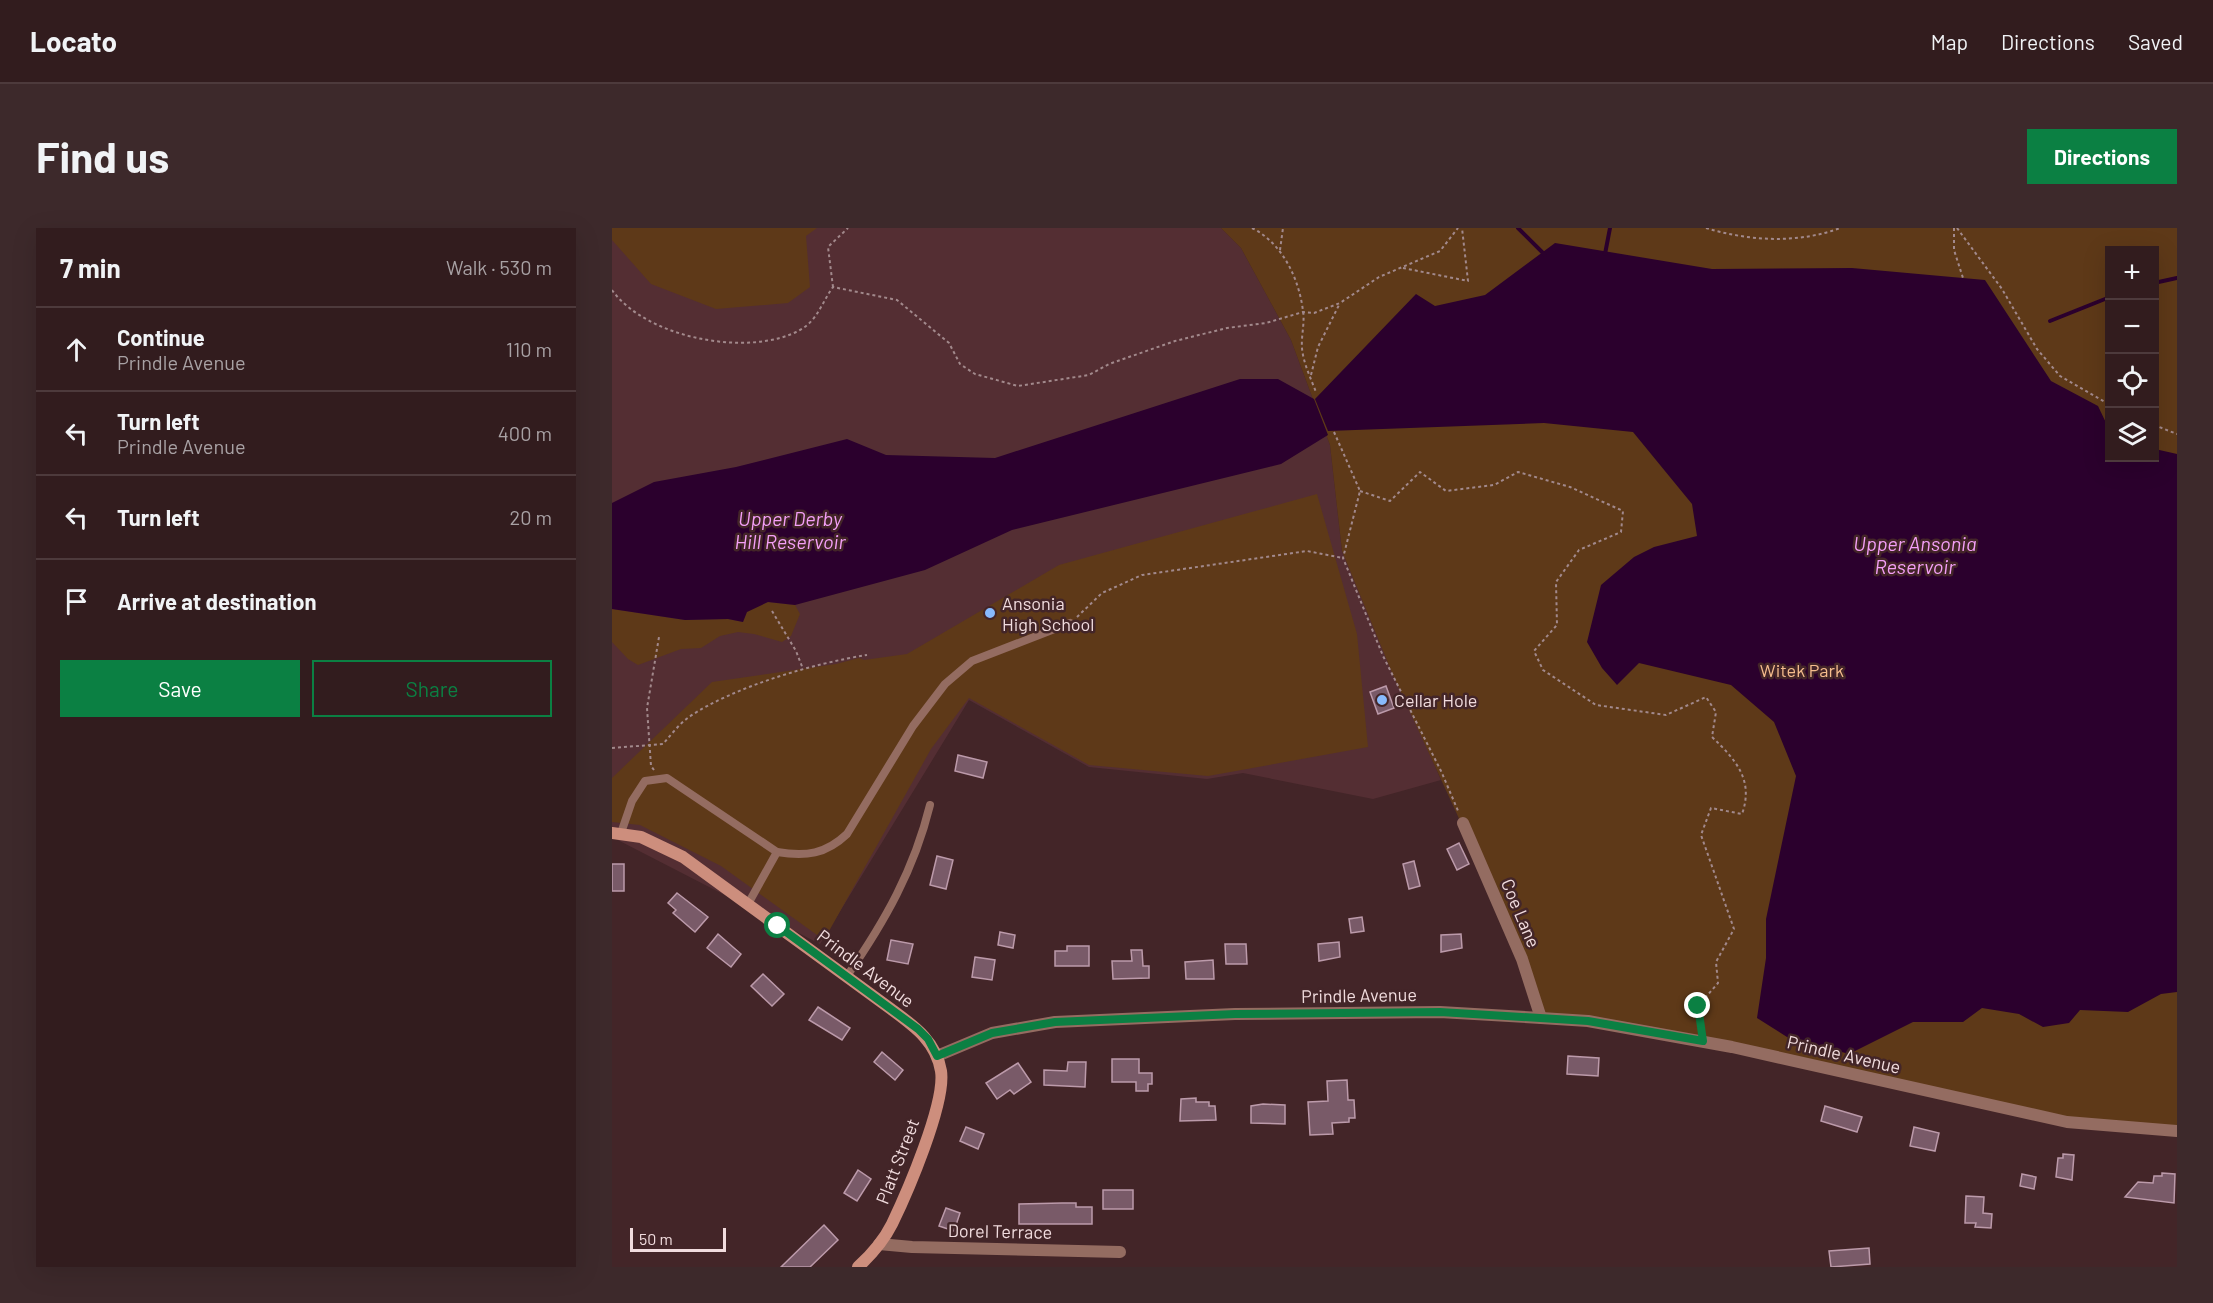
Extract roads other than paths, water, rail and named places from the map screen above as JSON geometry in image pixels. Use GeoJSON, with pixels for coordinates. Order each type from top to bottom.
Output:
{"type":"FeatureCollection","features":[{"type":"Feature","properties":{"kind":"main road","name":"Prindle Avenue"},"geometry":{"type":"LineString","coordinates":[[617,833],[642,837],[683,856],[918,1029],[928,1039],[937,1056]]}},
{"type":"Feature","properties":{"kind":"main road","name":"Platt Street"},"geometry":{"type":"LineString","coordinates":[[858,1267],[879,1244],[891,1225],[937,1108],[941,1073],[937,1056]]}},
{"type":"Feature","properties":{"kind":"street","name":"Coe Lane"},"geometry":{"type":"LineString","coordinates":[[1463,824],[1521,959],[1540,1018]]}},
{"type":"Feature","properties":{"kind":"street","name":"Prindle Avenue"},"geometry":{"type":"LineString","coordinates":[[937,1056],[992,1033],[1055,1022],[1235,1014],[1406,1012],[1540,1018],[1588,1021],[1703,1041],[2067,1122],[2177,1131]]}},
{"type":"Feature","properties":{"kind":"street","name":"Dorel Terrace"},"geometry":{"type":"LineString","coordinates":[[879,1244],[912,1247],[1120,1252]]}},
{"type":"Feature","properties":{"kind":"lane"},"geometry":{"type":"LineString","coordinates":[[617,833],[632,801],[645,781],[667,778],[777,852],[815,854],[834,847],[847,834],[914,726],[945,684],[972,661],[1070,623]]}},
{"type":"Feature","properties":{"kind":"lane"},"geometry":{"type":"LineString","coordinates":[[847,976],[882,926],[920,844],[930,805]]}},
{"type":"Feature","properties":{"kind":"lane"},"geometry":{"type":"LineString","coordinates":[[748,904],[777,852]]}},
{"type":"Feature","properties":{"kind":"water","name":"Upper Ansonia Reservoir"},"geometry":{"type":"Polygon","coordinates":[[[1555,243],[1712,269],[1852,268],[1985,280],[2051,381],[2098,406],[2105,421],[2105,462],[2159,462],[2159,450],[2177,454],[2177,992],[2161,994],[2128,1012],[2080,1010],[2069,1023],[2043,1027],[2019,1014],[1982,1008],[1963,1022],[1913,1022],[1849,1054],[1787,1037],[1757,1018],[1766,958],[1766,919],[1796,776],[1774,722],[1731,685],[1639,663],[1617,685],[1602,668],[1587,642],[1601,585],[1634,557],[1654,547],[1697,536],[1692,504],[1633,432],[1544,423],[1328,431],[1315,399],[1416,294],[1435,306],[1485,295],[1555,243]]]}},
{"type":"Feature","properties":{"kind":"water","name":"Upper Derby Hill Reservoir"},"geometry":{"type":"Polygon","coordinates":[[[1240,379],[1278,379],[1314,399],[1328,435],[1281,464],[1012,530],[925,570],[795,605],[768,602],[747,612],[743,622],[728,619],[685,620],[612,609],[612,503],[654,482],[736,467],[847,439],[886,455],[995,458],[1240,379]]]}},
{"type":"Feature","properties":{"kind":"waterway"},"geometry":{"type":"LineString","coordinates":[[1518,228],[1545,255]]}},
{"type":"Feature","properties":{"kind":"waterway"},"geometry":{"type":"LineString","coordinates":[[1605,254],[1610,228]]}},
{"type":"Feature","properties":{"kind":"waterway"},"geometry":{"type":"LineString","coordinates":[[2159,282],[2177,278]]}},
{"type":"Feature","properties":{"kind":"waterway"},"geometry":{"type":"LineString","coordinates":[[2050,321],[2105,299]]}},
{"type":"Feature","properties":{"kind":"place","name":"Ansonia High School"},"geometry":{"type":"Point","coordinates":[990,613]}},
{"type":"Feature","properties":{"kind":"place","name":"Cellar Hole"},"geometry":{"type":"Point","coordinates":[1382,700]}},
{"type":"Feature","properties":{"kind":"park label","name":"Witek Park"},"geometry":{"type":"Point","coordinates":[1802,670]}}]}
